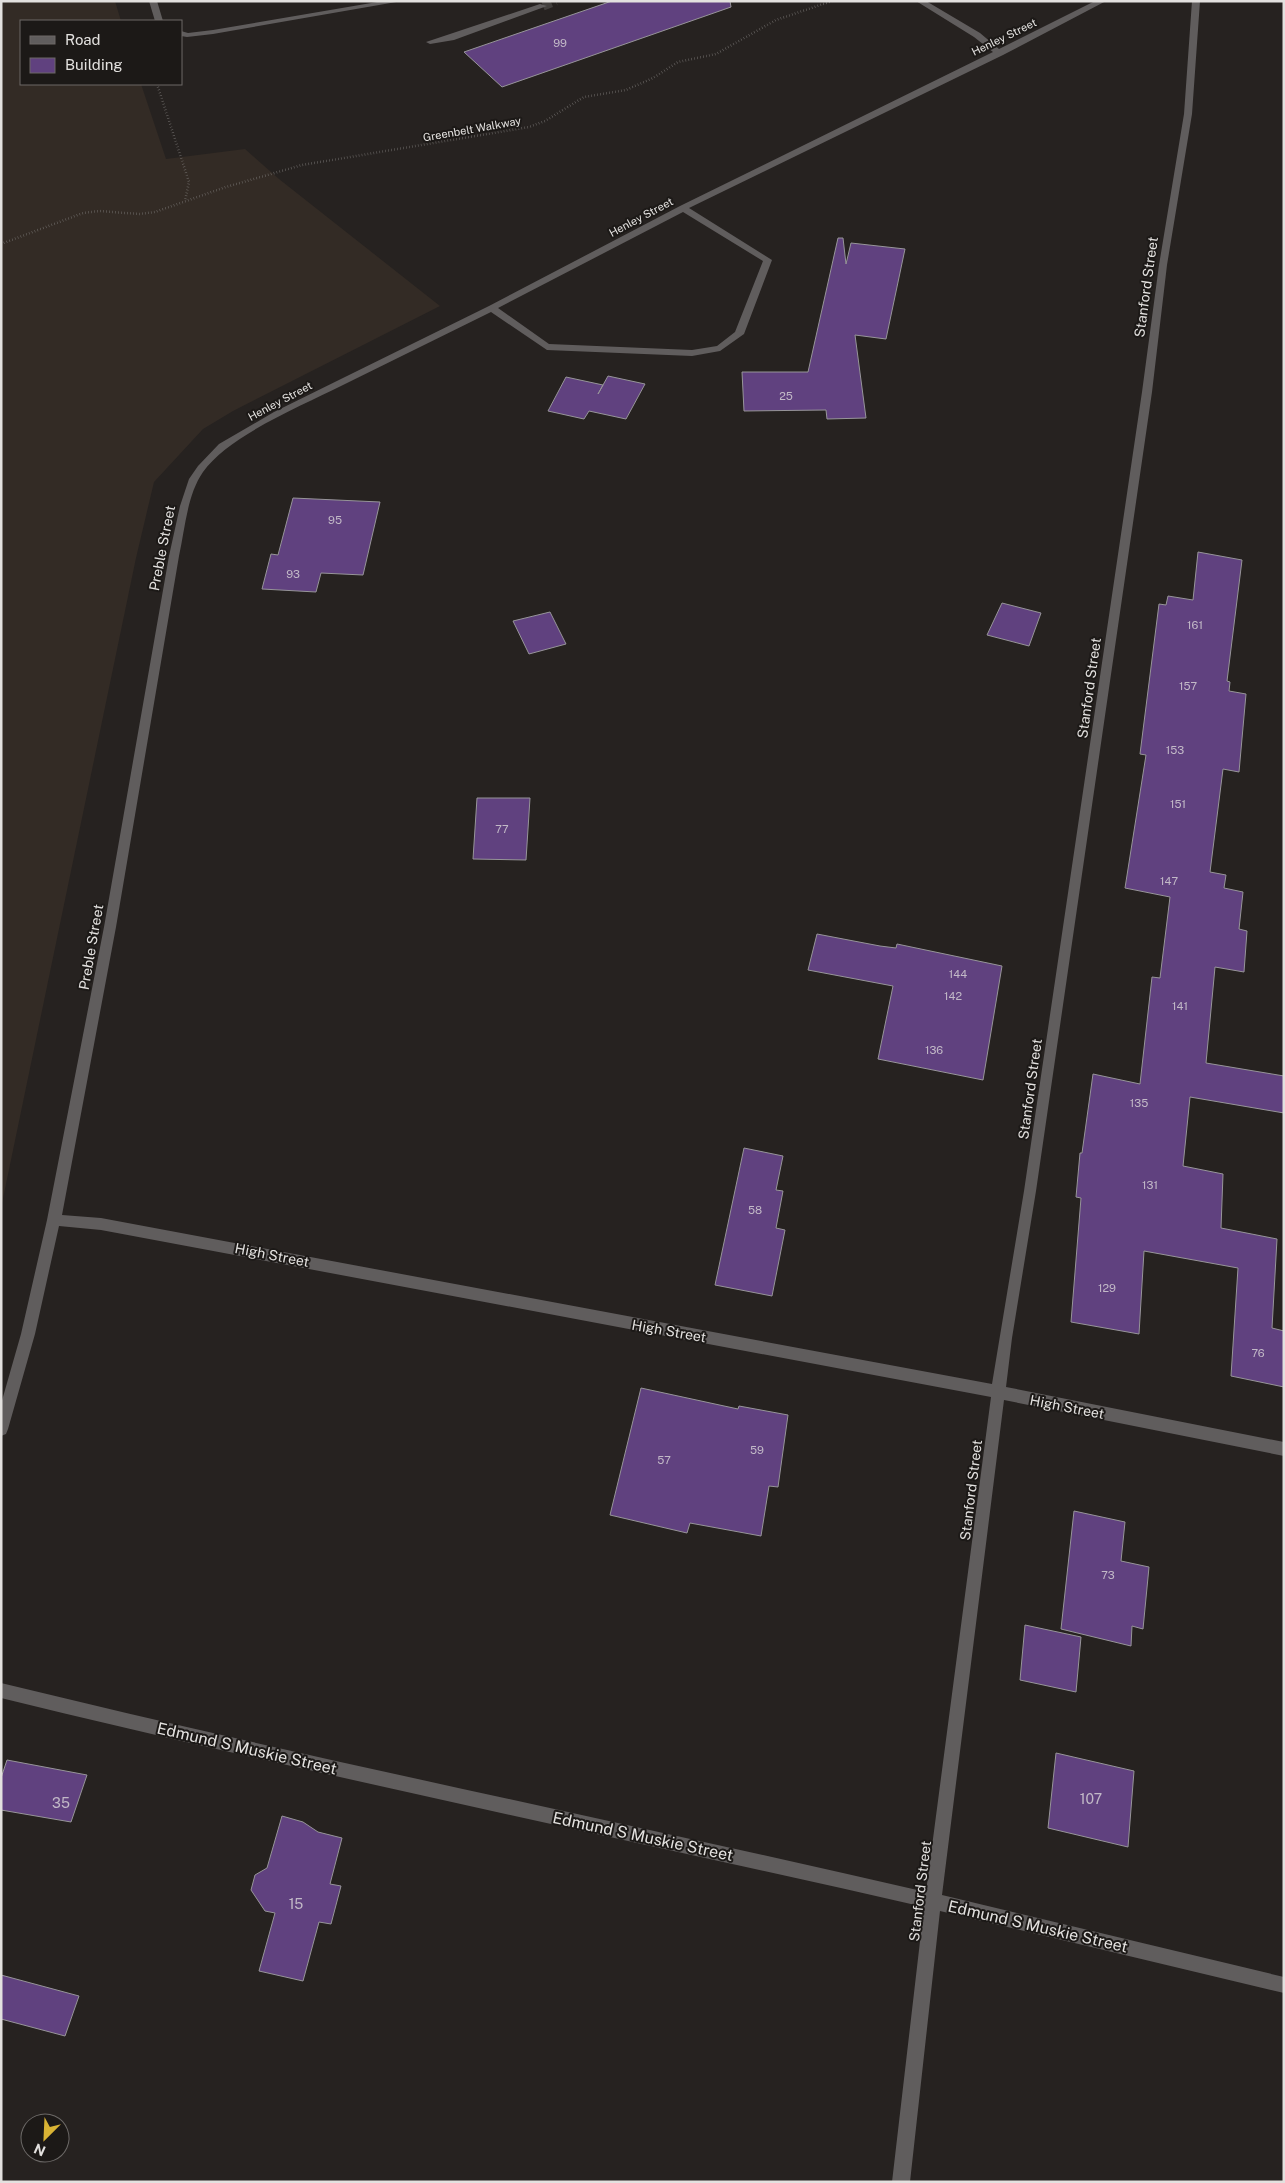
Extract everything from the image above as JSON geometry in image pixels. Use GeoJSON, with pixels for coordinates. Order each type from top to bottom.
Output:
{"type":"FeatureCollection","features":[{"type":"Feature","properties":{"kind":"street"},"geometry":{"type":"LineString","coordinates":[[153,1],[159,20]]}},
{"type":"Feature","properties":{"kind":"street"},"geometry":{"type":"LineString","coordinates":[[182,33],[187,35],[213,32],[398,1]]}},
{"type":"Feature","properties":{"kind":"street"},"geometry":{"type":"LineString","coordinates":[[920,1],[977,35],[1000,53]]}},
{"type":"Feature","properties":{"kind":"street","name":"Henley Street"},"geometry":{"type":"LineString","coordinates":[[201,468],[222,446],[277,414],[492,308],[683,208],[1102,1]]}},
{"type":"Feature","properties":{"kind":"street","name":"Stanford Street"},"geometry":{"type":"LineString","coordinates":[[901,2182],[933,1902],[1005,1338],[1030,1191],[1148,392],[1163,264],[1188,114],[1196,1]]}},
{"type":"Feature","properties":{"kind":"street"},"geometry":{"type":"LineString","coordinates":[[430,42],[451,38],[543,6]]}},
{"type":"Feature","properties":{"kind":"street"},"geometry":{"type":"LineString","coordinates":[[492,308],[546,347],[692,353],[720,348],[739,334],[768,260],[683,208]]}},
{"type":"Feature","properties":{"kind":"street","name":"Preble Street"},"geometry":{"type":"LineString","coordinates":[[1,1430],[28,1334],[54,1220],[110,927],[174,556],[185,506],[194,479],[201,468]]}},
{"type":"Feature","properties":{"kind":"street","name":"High Street"},"geometry":{"type":"LineString","coordinates":[[54,1220],[101,1224],[547,1309],[927,1378],[1284,1449]]}},
{"type":"Feature","properties":{"kind":"street","name":"Edmund S Muskie Street"},"geometry":{"type":"LineString","coordinates":[[1,1690],[127,1721],[490,1804],[639,1834],[994,1915],[1284,1984]]}},
{"type":"Feature","properties":{"kind":"path","name":"Greenbelt Walkway"},"geometry":{"type":"LineString","coordinates":[[1,244],[83,213],[99,211],[139,214],[155,212],[254,178],[302,165],[529,128],[546,121],[563,108],[584,97],[626,90],[653,78],[678,62],[716,54],[776,20],[832,1]]}},
{"type":"Feature","properties":{"kind":"path"},"geometry":{"type":"LineString","coordinates":[[157,85],[189,182],[184,202]]}},
{"type":"Feature","properties":{"kind":"shaded area"},"geometry":{"type":"Polygon","coordinates":[[[1,1],[115,1],[121,20],[20,20],[20,85],[141,85],[166,159],[245,149],[279,179],[440,306],[233,411],[203,429],[154,482],[136,558],[1,1208],[1,1]]]}},
{"type":"Feature","properties":{"kind":"building"},"geometry":{"type":"Polygon","coordinates":[[[612,1],[730,1],[731,7],[502,87],[464,52],[612,1]]]}},
{"type":"Feature","properties":{"kind":"building"},"geometry":{"type":"Polygon","coordinates":[[[838,238],[843,238],[846,264],[851,243],[905,249],[886,339],[855,335],[866,418],[827,419],[826,410],[744,411],[742,372],[808,372],[838,238]]]}},
{"type":"Feature","properties":{"kind":"building"},"geometry":{"type":"Polygon","coordinates":[[[608,376],[645,384],[626,419],[589,411],[584,419],[548,411],[566,377],[603,385],[608,376]]]}},
{"type":"Feature","properties":{"kind":"building"},"geometry":{"type":"Polygon","coordinates":[[[293,498],[380,502],[363,575],[321,573],[316,592],[262,589],[271,554],[278,555],[293,498]]]}},
{"type":"Feature","properties":{"kind":"building"},"geometry":{"type":"Polygon","coordinates":[[[1198,552],[1242,560],[1227,681],[1230,682],[1229,691],[1246,694],[1239,772],[1223,769],[1210,872],[1226,875],[1224,888],[1243,892],[1239,929],[1247,931],[1244,972],[1215,967],[1206,1063],[1284,1076],[1284,1113],[1190,1097],[1183,1166],[1223,1174],[1221,1228],[1277,1239],[1272,1328],[1284,1331],[1284,1387],[1231,1376],[1238,1268],[1144,1251],[1139,1334],[1071,1322],[1081,1198],[1076,1197],[1080,1153],[1082,1153],[1093,1074],[1140,1084],[1152,977],[1160,978],[1170,897],[1125,888],[1146,755],[1140,754],[1159,604],[1166,605],[1168,596],[1193,600],[1198,552]]]}},
{"type":"Feature","properties":{"kind":"building"},"geometry":{"type":"Polygon","coordinates":[[[1002,603],[1041,613],[1029,646],[987,635],[1002,603]]]}},
{"type":"Feature","properties":{"kind":"building"},"geometry":{"type":"Polygon","coordinates":[[[550,612],[566,644],[529,654],[513,621],[550,612]]]}},
{"type":"Feature","properties":{"kind":"building"},"geometry":{"type":"Polygon","coordinates":[[[477,798],[530,798],[526,860],[473,859],[477,798]]]}},
{"type":"Feature","properties":{"kind":"building"},"geometry":{"type":"Polygon","coordinates":[[[817,934],[896,948],[897,944],[1002,966],[983,1080],[878,1059],[893,986],[808,970],[817,934]]]}},
{"type":"Feature","properties":{"kind":"building"},"geometry":{"type":"Polygon","coordinates":[[[744,1148],[783,1156],[776,1190],[783,1191],[776,1228],[785,1230],[772,1296],[715,1285],[744,1148]]]}},
{"type":"Feature","properties":{"kind":"building"},"geometry":{"type":"Polygon","coordinates":[[[641,1388],[738,1409],[739,1406],[788,1415],[778,1487],[769,1486],[761,1536],[690,1523],[687,1533],[610,1515],[641,1388]]]}},
{"type":"Feature","properties":{"kind":"building"},"geometry":{"type":"Polygon","coordinates":[[[1074,1511],[1125,1522],[1121,1561],[1149,1567],[1143,1629],[1132,1626],[1131,1646],[1061,1629],[1074,1511]]]}},
{"type":"Feature","properties":{"kind":"building"},"geometry":{"type":"Polygon","coordinates":[[[1025,1625],[1081,1637],[1076,1692],[1020,1680],[1025,1625]]]}},
{"type":"Feature","properties":{"kind":"building"},"geometry":{"type":"Polygon","coordinates":[[[1056,1753],[1134,1771],[1128,1847],[1048,1828],[1056,1753]]]}},
{"type":"Feature","properties":{"kind":"building"},"geometry":{"type":"Polygon","coordinates":[[[7,1760],[87,1775],[71,1822],[1,1810],[1,1778],[7,1760]]]}},
{"type":"Feature","properties":{"kind":"building"},"geometry":{"type":"Polygon","coordinates":[[[282,1816],[303,1822],[318,1832],[342,1838],[330,1884],[341,1886],[331,1924],[319,1922],[303,1981],[259,1971],[275,1913],[265,1911],[251,1890],[255,1875],[267,1868],[282,1816]]]}},
{"type":"Feature","properties":{"kind":"building"},"geometry":{"type":"Polygon","coordinates":[[[1,1975],[79,1996],[65,2036],[1,2019],[1,1975]]]}},
{"type":"Feature","properties":{"kind":"tunnel"},"geometry":{"type":"LineString","coordinates":[[543,6],[556,1]]}}]}
